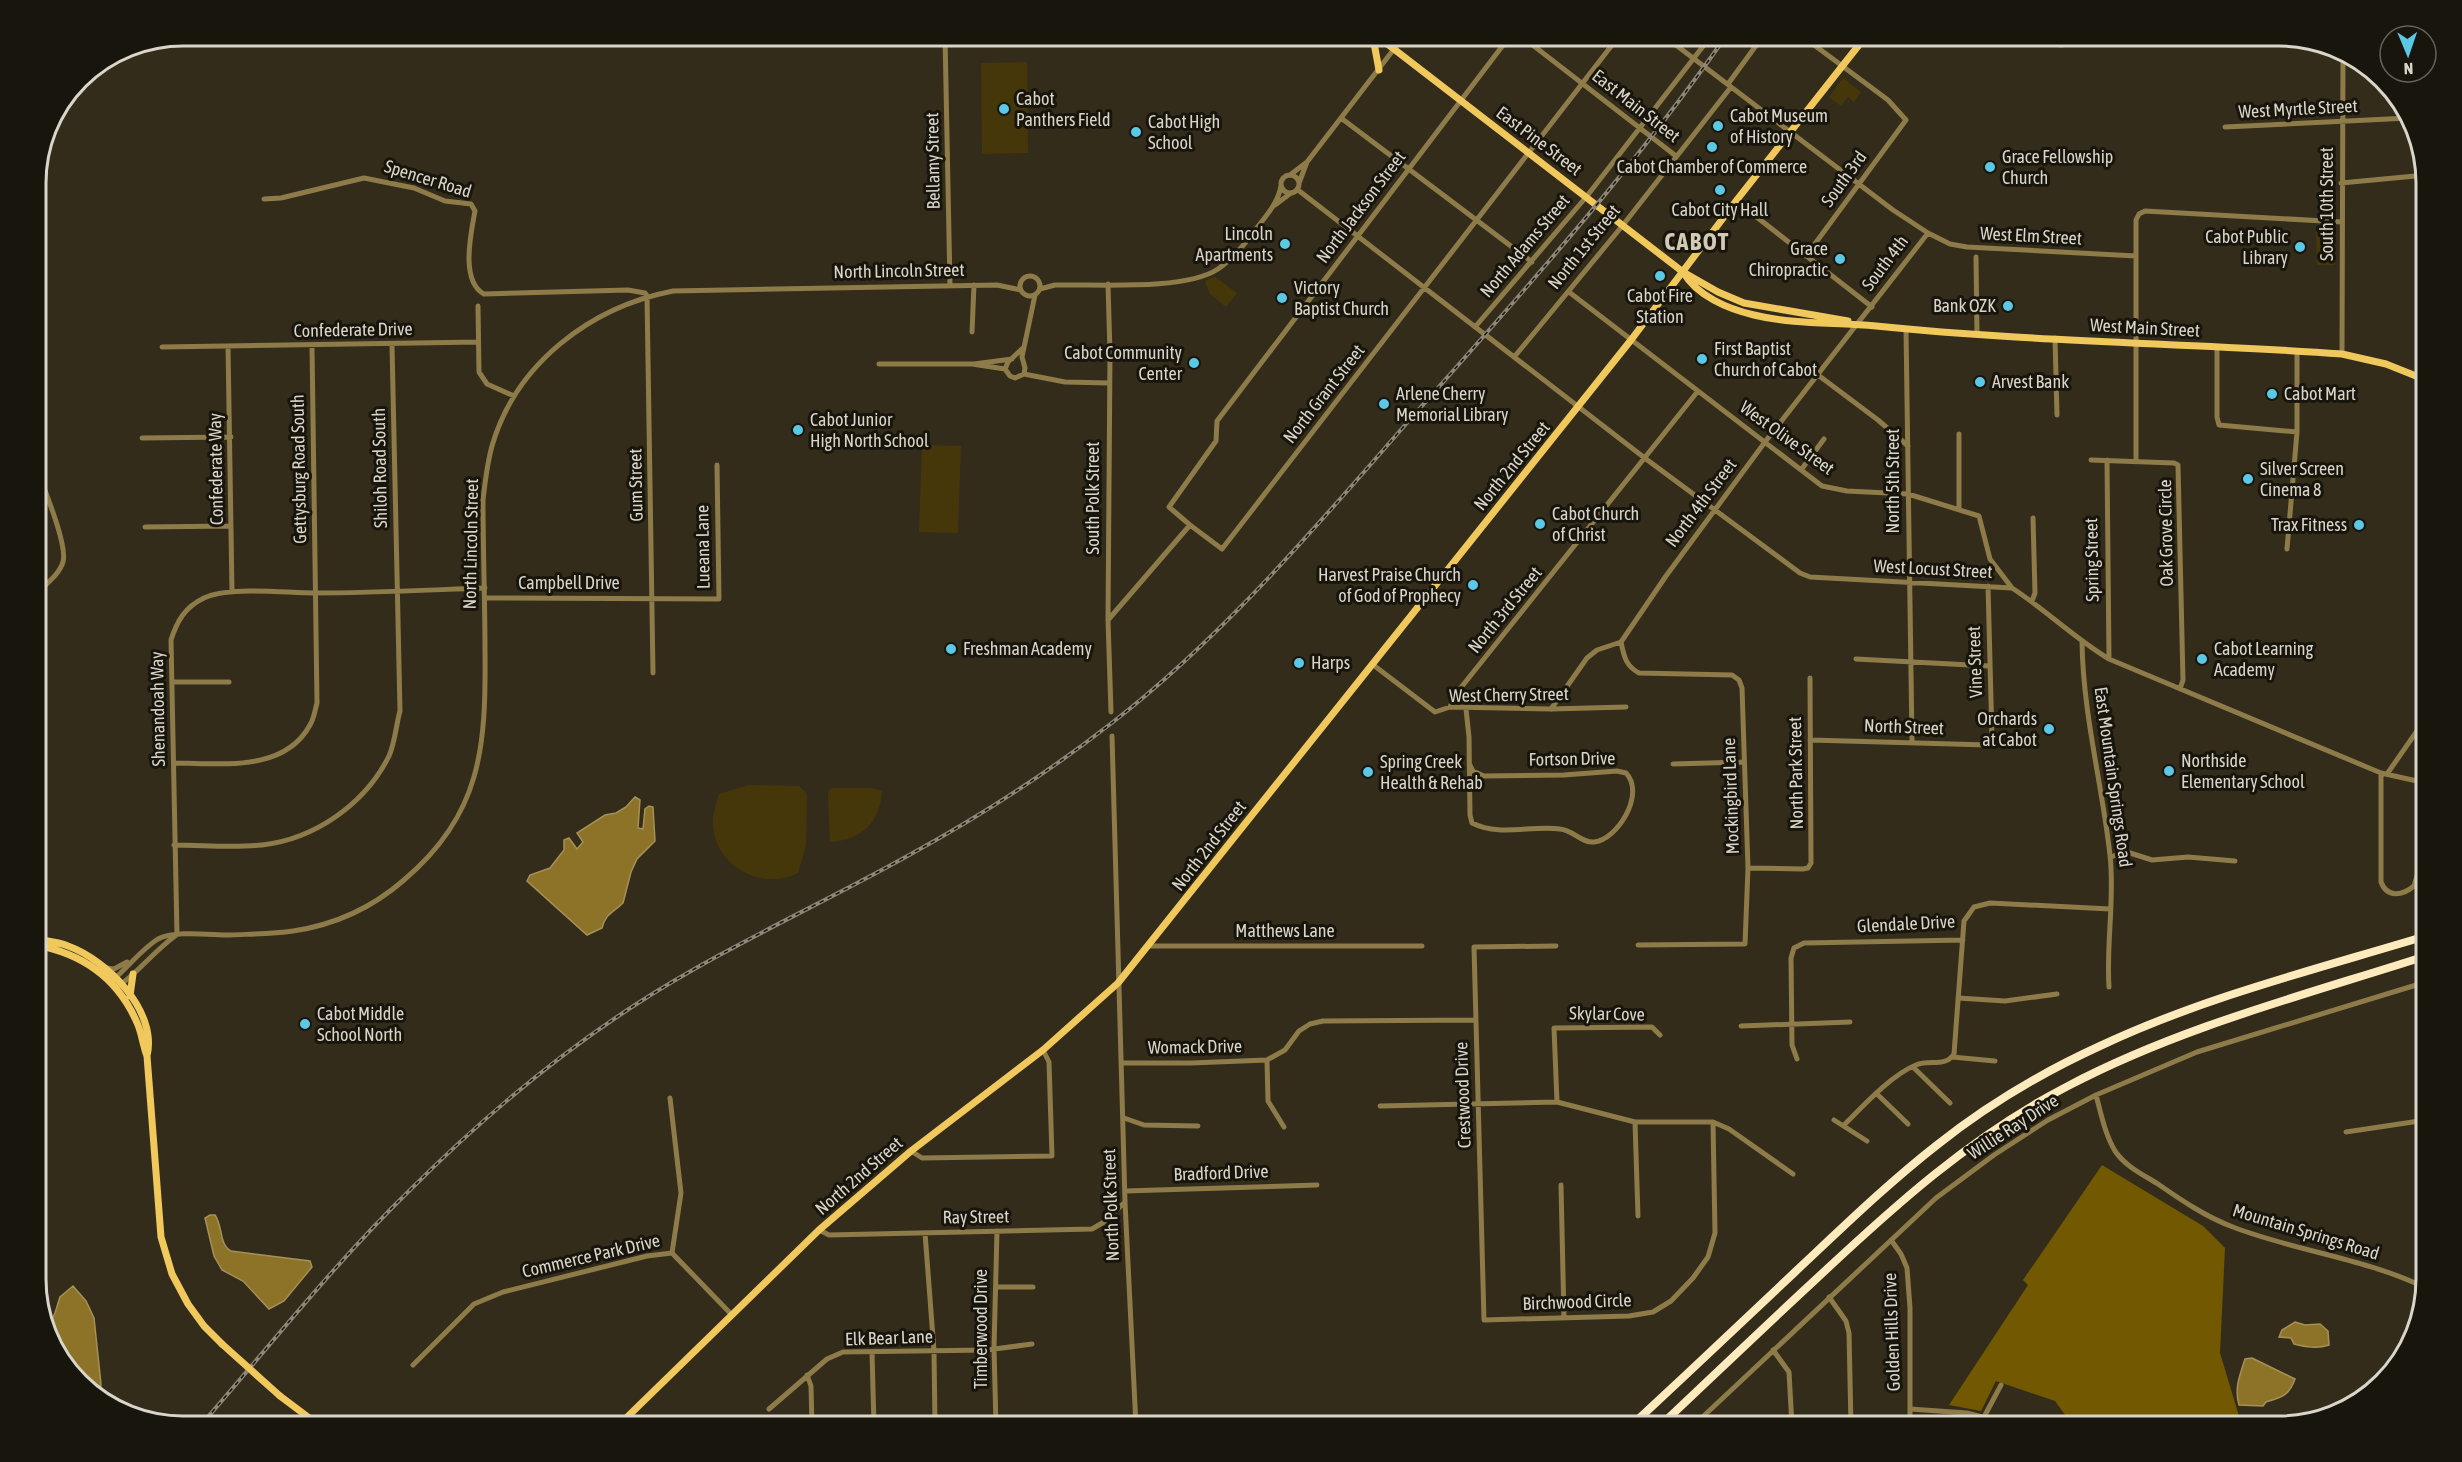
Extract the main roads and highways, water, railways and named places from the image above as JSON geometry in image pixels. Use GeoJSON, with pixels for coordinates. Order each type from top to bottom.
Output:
{"type":"FeatureCollection","features":[{"type":"Feature","properties":{"kind":"highway"},"geometry":{"type":"LineString","coordinates":[[1642,1416],[1877,1196],[1938,1144],[1995,1105],[2099,1046],[2147,1025],[2194,1007],[2416,939]]}},
{"type":"Feature","properties":{"kind":"highway"},"geometry":{"type":"LineString","coordinates":[[1671,1416],[1882,1217],[1938,1169],[1982,1137],[2066,1086],[2133,1053],[2197,1029],[2416,959]]}},
{"type":"Feature","properties":{"kind":"main road"},"geometry":{"type":"LineString","coordinates":[[1375,46],[1379,70]]}},
{"type":"Feature","properties":{"kind":"main road","name":"East Pine Street"},"geometry":{"type":"LineString","coordinates":[[1390,46],[1683,272]]}},
{"type":"Feature","properties":{"kind":"main road","name":"North 2nd Street"},"geometry":{"type":"LineString","coordinates":[[628,1416],[819,1230],[911,1151],[1043,1050],[1118,983],[1579,406],[1789,132],[1858,46]]}},
{"type":"Feature","properties":{"kind":"main road","name":"West Main Street"},"geometry":{"type":"LineString","coordinates":[[1683,272],[1718,292],[1744,303],[1768,309],[1824,315],[1858,324],[1977,334],[2342,354],[2386,364],[2415,376]]}},
{"type":"Feature","properties":{"kind":"main road"},"geometry":{"type":"LineString","coordinates":[[47,941],[68,945],[106,968],[113,979],[130,996],[143,1020],[150,1046],[147,1056]]}},
{"type":"Feature","properties":{"kind":"main road"},"geometry":{"type":"LineString","coordinates":[[47,948],[71,955],[113,979]]}},
{"type":"Feature","properties":{"kind":"main road"},"geometry":{"type":"LineString","coordinates":[[130,996],[133,974]]}},
{"type":"Feature","properties":{"kind":"main road"},"geometry":{"type":"LineString","coordinates":[[119,986],[139,1027],[147,1056],[161,1237],[172,1274],[188,1304],[204,1326],[280,1396],[307,1416]]}},
{"type":"Feature","properties":{"kind":"railway"},"geometry":{"type":"LineString","coordinates":[[209,1416],[381,1219],[462,1140],[546,1069],[605,1025],[668,984],[877,873],[1015,792],[1113,722],[1194,652],[1233,615],[1307,537],[1535,277],[1653,135],[1719,46]]}},
{"type":"Feature","properties":{"kind":"place","name":"Cabot Panthers Field"},"geometry":{"type":"Point","coordinates":[1004,109]}},
{"type":"Feature","properties":{"kind":"place","name":"Cabot Museum of History"},"geometry":{"type":"Point","coordinates":[1718,126]}},
{"type":"Feature","properties":{"kind":"place","name":"Cabot High School"},"geometry":{"type":"Point","coordinates":[1136,132]}},
{"type":"Feature","properties":{"kind":"place","name":"Cabot Chamber of Commerce"},"geometry":{"type":"Point","coordinates":[1712,147]}},
{"type":"Feature","properties":{"kind":"place","name":"Grace Fellowship Church"},"geometry":{"type":"Point","coordinates":[1990,167]}},
{"type":"Feature","properties":{"kind":"place","name":"Cabot City Hall"},"geometry":{"type":"Point","coordinates":[1720,190]}},
{"type":"Feature","properties":{"kind":"place","name":"Lincoln Apartments"},"geometry":{"type":"Point","coordinates":[1285,244]}},
{"type":"Feature","properties":{"kind":"place","name":"Cabot Public Library"},"geometry":{"type":"Point","coordinates":[2300,247]}},
{"type":"Feature","properties":{"kind":"place","name":"Grace Chiropractic"},"geometry":{"type":"Point","coordinates":[1840,259]}},
{"type":"Feature","properties":{"kind":"place","name":"Cabot Fire Station"},"geometry":{"type":"Point","coordinates":[1660,276]}},
{"type":"Feature","properties":{"kind":"place","name":"Victory Baptist Church"},"geometry":{"type":"Point","coordinates":[1282,298]}},
{"type":"Feature","properties":{"kind":"place","name":"Bank OZK"},"geometry":{"type":"Point","coordinates":[2008,306]}},
{"type":"Feature","properties":{"kind":"place","name":"First Baptist Church of Cabot"},"geometry":{"type":"Point","coordinates":[1702,359]}},
{"type":"Feature","properties":{"kind":"place","name":"Cabot Community Center"},"geometry":{"type":"Point","coordinates":[1194,363]}},
{"type":"Feature","properties":{"kind":"place","name":"Arvest Bank"},"geometry":{"type":"Point","coordinates":[1980,382]}},
{"type":"Feature","properties":{"kind":"place","name":"Cabot Mart"},"geometry":{"type":"Point","coordinates":[2272,394]}},
{"type":"Feature","properties":{"kind":"place","name":"Arlene Cherry Memorial Library"},"geometry":{"type":"Point","coordinates":[1384,404]}},
{"type":"Feature","properties":{"kind":"place","name":"Cabot Junior High North School"},"geometry":{"type":"Point","coordinates":[798,430]}},
{"type":"Feature","properties":{"kind":"place","name":"Silver Screen Cinema 8"},"geometry":{"type":"Point","coordinates":[2248,479]}},
{"type":"Feature","properties":{"kind":"place","name":"Cabot Church of Christ"},"geometry":{"type":"Point","coordinates":[1540,524]}},
{"type":"Feature","properties":{"kind":"place","name":"Trax Fitness"},"geometry":{"type":"Point","coordinates":[2359,525]}},
{"type":"Feature","properties":{"kind":"place","name":"Harvest Praise Church of God of Prophecy"},"geometry":{"type":"Point","coordinates":[1473,585]}},
{"type":"Feature","properties":{"kind":"place","name":"Freshman Academy"},"geometry":{"type":"Point","coordinates":[951,649]}},
{"type":"Feature","properties":{"kind":"place","name":"Cabot Learning Academy"},"geometry":{"type":"Point","coordinates":[2202,659]}},
{"type":"Feature","properties":{"kind":"place","name":"Harps"},"geometry":{"type":"Point","coordinates":[1299,663]}},
{"type":"Feature","properties":{"kind":"place","name":"Orchards at Cabot"},"geometry":{"type":"Point","coordinates":[2049,729]}},
{"type":"Feature","properties":{"kind":"place","name":"Northside Elementary School"},"geometry":{"type":"Point","coordinates":[2169,771]}},
{"type":"Feature","properties":{"kind":"place","name":"Spring Creek Health & Rehab"},"geometry":{"type":"Point","coordinates":[1368,772]}},
{"type":"Feature","properties":{"kind":"place","name":"Cabot Middle School North"},"geometry":{"type":"Point","coordinates":[305,1024]}},
{"type":"Feature","properties":{"kind":"district","name":"CABOT"},"geometry":{"type":"Point","coordinates":[1697,242]}}]}
